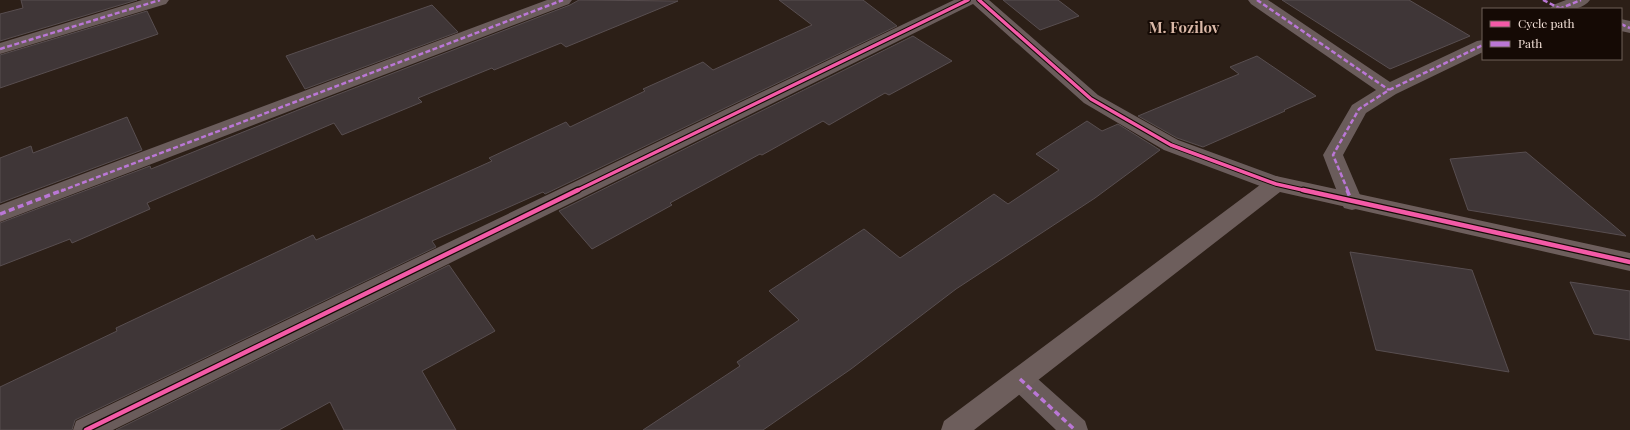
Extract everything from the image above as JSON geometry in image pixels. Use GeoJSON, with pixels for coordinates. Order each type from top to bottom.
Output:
{"type":"FeatureCollection","features":[{"type":"Feature","properties":{"kind":"street"},"geometry":{"type":"LineString","coordinates":[[0,49],[160,0]]}},
{"type":"Feature","properties":{"kind":"street"},"geometry":{"type":"LineString","coordinates":[[0,214],[564,0]]}},
{"type":"Feature","properties":{"kind":"street"},"geometry":{"type":"LineString","coordinates":[[86,430],[968,0]]}},
{"type":"Feature","properties":{"kind":"street"},"geometry":{"type":"LineString","coordinates":[[979,0],[1091,99],[1171,145],[1276,184],[1352,202],[1630,262]]}},
{"type":"Feature","properties":{"kind":"street"},"geometry":{"type":"LineString","coordinates":[[1257,0],[1389,90]]}},
{"type":"Feature","properties":{"kind":"street"},"geometry":{"type":"LineString","coordinates":[[1543,0],[1558,8]]}},
{"type":"Feature","properties":{"kind":"street"},"geometry":{"type":"LineString","coordinates":[[1562,8],[1581,0]]}},
{"type":"Feature","properties":{"kind":"street"},"geometry":{"type":"LineString","coordinates":[[1352,202],[1333,155],[1358,108],[1389,90],[1482,45]]}},
{"type":"Feature","properties":{"kind":"street"},"geometry":{"type":"LineString","coordinates":[[954,430],[1276,184]]}},
{"type":"Feature","properties":{"kind":"street"},"geometry":{"type":"LineString","coordinates":[[1020,379],[1075,430]]}},
{"type":"Feature","properties":{"kind":"building"},"geometry":{"type":"Polygon","coordinates":[[[21,0],[137,0],[0,41],[0,14],[23,8],[21,0]]]}},
{"type":"Feature","properties":{"kind":"building"},"geometry":{"type":"Polygon","coordinates":[[[579,0],[678,1],[566,47],[561,43],[494,70],[492,68],[418,98],[422,102],[342,135],[334,123],[147,203],[150,209],[72,243],[70,239],[0,266],[0,223],[150,166],[151,169],[313,104],[570,5],[579,0]]]}},
{"type":"Feature","properties":{"kind":"building"},"geometry":{"type":"Polygon","coordinates":[[[779,0],[863,0],[897,26],[545,194],[543,192],[432,241],[436,247],[75,420],[72,430],[0,430],[0,387],[117,331],[116,328],[313,235],[316,240],[492,161],[489,158],[566,122],[570,127],[645,91],[643,89],[703,62],[713,70],[812,25],[779,0]]]}},
{"type":"Feature","properties":{"kind":"building"},"geometry":{"type":"Polygon","coordinates":[[[1003,0],[1058,0],[1079,16],[1040,30],[1003,0]]]}},
{"type":"Feature","properties":{"kind":"building"},"geometry":{"type":"Polygon","coordinates":[[[1282,0],[1409,0],[1470,36],[1390,69],[1282,0]]]}},
{"type":"Feature","properties":{"kind":"building"},"geometry":{"type":"Polygon","coordinates":[[[432,5],[458,32],[305,89],[286,56],[432,5]]]}},
{"type":"Feature","properties":{"kind":"building"},"geometry":{"type":"Polygon","coordinates":[[[147,11],[158,34],[0,88],[0,55],[147,11]]]}},
{"type":"Feature","properties":{"kind":"building"},"geometry":{"type":"Polygon","coordinates":[[[913,36],[952,61],[889,95],[885,93],[829,125],[823,121],[670,203],[672,205],[592,249],[559,211],[913,36]]]}},
{"type":"Feature","properties":{"kind":"building"},"geometry":{"type":"Polygon","coordinates":[[[1257,56],[1316,96],[1203,147],[1177,138],[1138,116],[1239,74],[1230,67],[1257,56]]]}},
{"type":"Feature","properties":{"kind":"building"},"geometry":{"type":"Polygon","coordinates":[[[127,117],[142,150],[0,203],[0,158],[31,146],[33,153],[127,117]]]}},
{"type":"Feature","properties":{"kind":"building"},"geometry":{"type":"Polygon","coordinates":[[[1087,121],[1102,131],[1118,124],[1160,150],[1095,198],[956,289],[851,369],[763,430],[643,430],[740,366],[737,362],[799,320],[769,291],[864,229],[900,258],[994,194],[1008,204],[1059,170],[1036,154],[1087,121]]]}},
{"type":"Feature","properties":{"kind":"building"},"geometry":{"type":"Polygon","coordinates":[[[1526,152],[1626,236],[1468,210],[1450,159],[1526,152]]]}},
{"type":"Feature","properties":{"kind":"building"},"geometry":{"type":"Polygon","coordinates":[[[1350,252],[1472,270],[1509,372],[1376,350],[1350,252]]]}},
{"type":"Feature","properties":{"kind":"building"},"geometry":{"type":"Polygon","coordinates":[[[449,265],[495,331],[422,371],[456,430],[344,430],[330,402],[279,430],[116,430],[449,265]]]}},
{"type":"Feature","properties":{"kind":"building"},"geometry":{"type":"Polygon","coordinates":[[[1570,282],[1630,291],[1630,340],[1594,334],[1570,282]]]}},
{"type":"Feature","properties":{"kind":"marked path"},"geometry":{"type":"LineString","coordinates":[[0,49],[160,0]]}},
{"type":"Feature","properties":{"kind":"marked path"},"geometry":{"type":"LineString","coordinates":[[0,214],[563,0]]}},
{"type":"Feature","properties":{"kind":"marked path"},"geometry":{"type":"LineString","coordinates":[[1257,0],[1389,90]]}},
{"type":"Feature","properties":{"kind":"marked path"},"geometry":{"type":"LineString","coordinates":[[1543,0],[1559,8]]}},
{"type":"Feature","properties":{"kind":"marked path"},"geometry":{"type":"LineString","coordinates":[[1561,8],[1581,0]]}},
{"type":"Feature","properties":{"kind":"marked path"},"geometry":{"type":"LineString","coordinates":[[1622,24],[1630,28]]}},
{"type":"Feature","properties":{"kind":"marked path"},"geometry":{"type":"LineString","coordinates":[[1352,202],[1333,155],[1359,109],[1389,90],[1482,45]]}},
{"type":"Feature","properties":{"kind":"marked path"},"geometry":{"type":"LineString","coordinates":[[1020,379],[1075,430]]}},
{"type":"Feature","properties":{"kind":"cycle path"},"geometry":{"type":"LineString","coordinates":[[86,430],[968,0]]}},
{"type":"Feature","properties":{"kind":"cycle path"},"geometry":{"type":"LineString","coordinates":[[979,0],[1091,99],[1171,145],[1276,184],[1630,262]]}},
{"type":"Feature","properties":{"kind":"district","name":"M. Fozilov"},"geometry":{"type":"Point","coordinates":[1184,28]}}]}
